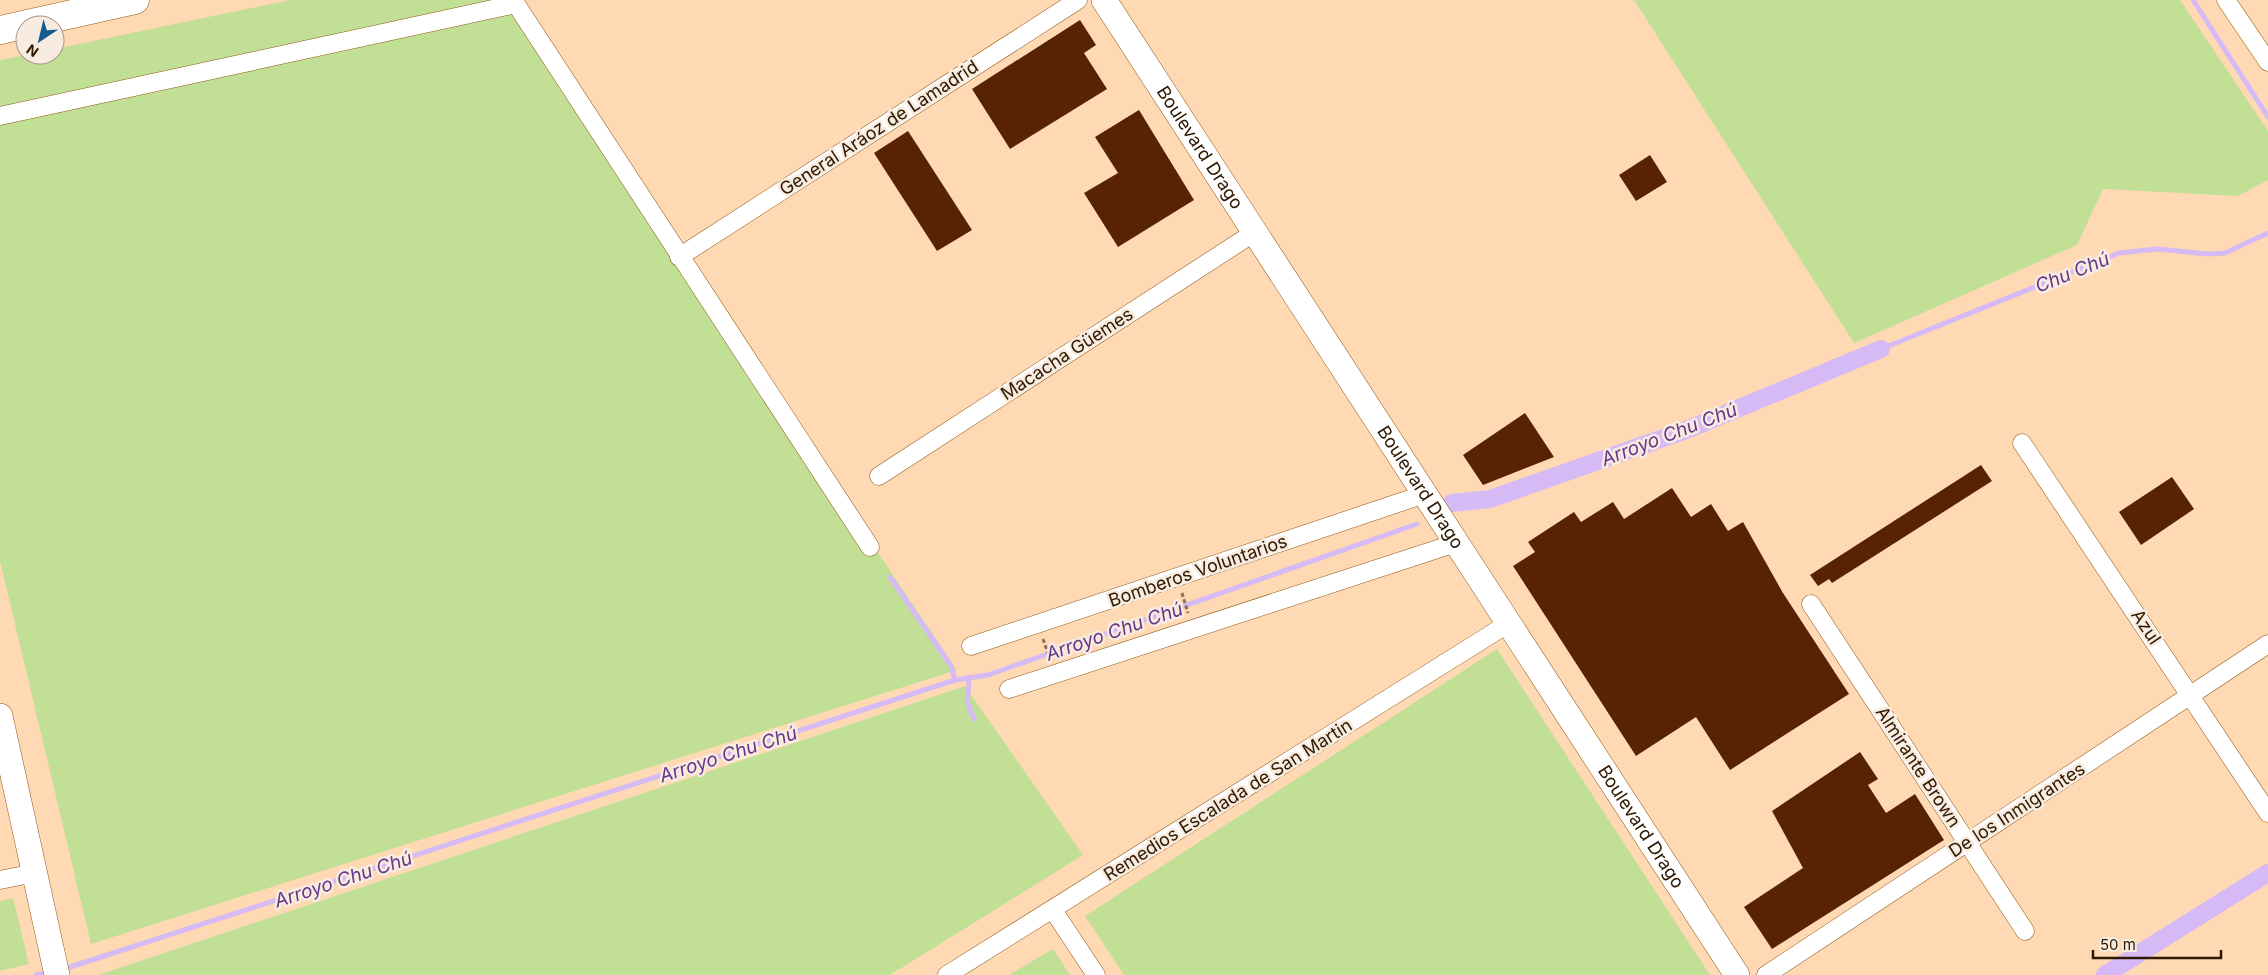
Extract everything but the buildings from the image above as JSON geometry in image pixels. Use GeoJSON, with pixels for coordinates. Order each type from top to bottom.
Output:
{"type":"FeatureCollection","features":[{"type":"Feature","properties":{"kind":"highway"},"geometry":{"type":"LineString","coordinates":[[0,30],[135,0]]}},
{"type":"Feature","properties":{"kind":"main road","name":"Boulevard Drago"},"geometry":{"type":"LineString","coordinates":[[1104,0],[1737,975]]}},
{"type":"Feature","properties":{"kind":"main road"},"geometry":{"type":"LineString","coordinates":[[0,716],[56,967]]}},
{"type":"Feature","properties":{"kind":"street","name":"General Aráoz de Lamadrid"},"geometry":{"type":"LineString","coordinates":[[679,257],[1078,0]]}},
{"type":"Feature","properties":{"kind":"street"},"geometry":{"type":"LineString","coordinates":[[2226,0],[2268,62]]}},
{"type":"Feature","properties":{"kind":"street"},"geometry":{"type":"LineString","coordinates":[[0,116],[516,4],[870,548]]}},
{"type":"Feature","properties":{"kind":"street","name":"Macacha Güemes"},"geometry":{"type":"LineString","coordinates":[[879,476],[1256,232]]}},
{"type":"Feature","properties":{"kind":"street","name":"Azul"},"geometry":{"type":"LineString","coordinates":[[2022,443],[2268,812]]}},
{"type":"Feature","properties":{"kind":"street","name":"Bomberos Voluntarios"},"geometry":{"type":"LineString","coordinates":[[971,646],[1427,497]]}},
{"type":"Feature","properties":{"kind":"street"},"geometry":{"type":"LineString","coordinates":[[1009,690],[1452,536]]}},
{"type":"Feature","properties":{"kind":"street","name":"Almirante Brown"},"geometry":{"type":"LineString","coordinates":[[1810,604],[2025,931]]}},
{"type":"Feature","properties":{"kind":"street","name":"Remedios Escalada de San Martin"},"geometry":{"type":"LineString","coordinates":[[947,975],[1509,623]]}},
{"type":"Feature","properties":{"kind":"street","name":"De los Inmigrantes"},"geometry":{"type":"LineString","coordinates":[[1766,975],[2268,644]]}},
{"type":"Feature","properties":{"kind":"street"},"geometry":{"type":"LineString","coordinates":[[0,880],[35,873]]}},
{"type":"Feature","properties":{"kind":"street"},"geometry":{"type":"LineString","coordinates":[[1053,910],[1096,975]]}},
{"type":"Feature","properties":{"kind":"path"},"geometry":{"type":"LineString","coordinates":[[1183,597],[1190,618]]}},
{"type":"Feature","properties":{"kind":"path"},"geometry":{"type":"LineString","coordinates":[[1044,642],[1051,664]]}},
{"type":"Feature","properties":{"kind":"green space"},"geometry":{"type":"Polygon","coordinates":[[[290,0],[513,0],[679,257],[957,670],[91,944],[0,561],[0,60],[15,57],[15,65],[65,65],[65,47],[290,0]]]}},
{"type":"Feature","properties":{"kind":"green space"},"geometry":{"type":"Polygon","coordinates":[[[1634,0],[2180,0],[2268,131],[2268,180],[2238,196],[2103,189],[2077,245],[1854,343],[1634,0]]]}},
{"type":"Feature","properties":{"kind":"green space"},"geometry":{"type":"Polygon","coordinates":[[[1497,649],[1710,975],[1124,975],[1085,916],[1497,649]]]}},
{"type":"Feature","properties":{"kind":"green space"},"geometry":{"type":"Polygon","coordinates":[[[965,686],[1083,855],[890,975],[98,975],[965,686]]]}},
{"type":"Feature","properties":{"kind":"green space"},"geometry":{"type":"Polygon","coordinates":[[[13,898],[29,964],[0,971],[0,901],[13,898]]]}},
{"type":"Feature","properties":{"kind":"green space"},"geometry":{"type":"Polygon","coordinates":[[[1053,949],[1070,975],[1009,975],[1053,949]]]}},
{"type":"Feature","properties":{"kind":"waterway"},"geometry":{"type":"LineString","coordinates":[[2193,0],[2268,117]]}},
{"type":"Feature","properties":{"kind":"waterway","name":"Chu Chú"},"geometry":{"type":"LineString","coordinates":[[1881,349],[2119,253],[2157,249],[2208,254],[2225,253],[2268,233]]}},
{"type":"Feature","properties":{"kind":"waterway","name":"Arroyo Chu Chú"},"geometry":{"type":"LineString","coordinates":[[1452,503],[1490,499],[1689,429],[1881,349]]}},
{"type":"Feature","properties":{"kind":"waterway","name":"Arroyo Chu Chú"},"geometry":{"type":"LineString","coordinates":[[64,969],[955,680],[988,675],[1417,524]]}},
{"type":"Feature","properties":{"kind":"waterway"},"geometry":{"type":"LineString","coordinates":[[890,577],[951,666],[955,680]]}},
{"type":"Feature","properties":{"kind":"waterway"},"geometry":{"type":"LineString","coordinates":[[968,677],[967,701],[974,719]]}},
{"type":"Feature","properties":{"kind":"waterway","name":"Chu Chú"},"geometry":{"type":"LineString","coordinates":[[2105,975],[2268,873]]}},
{"type":"Feature","properties":{"kind":"waterway","name":"Arroyo Chu Chú"},"geometry":{"type":"LineString","coordinates":[[36,975],[50,972]]}}]}
